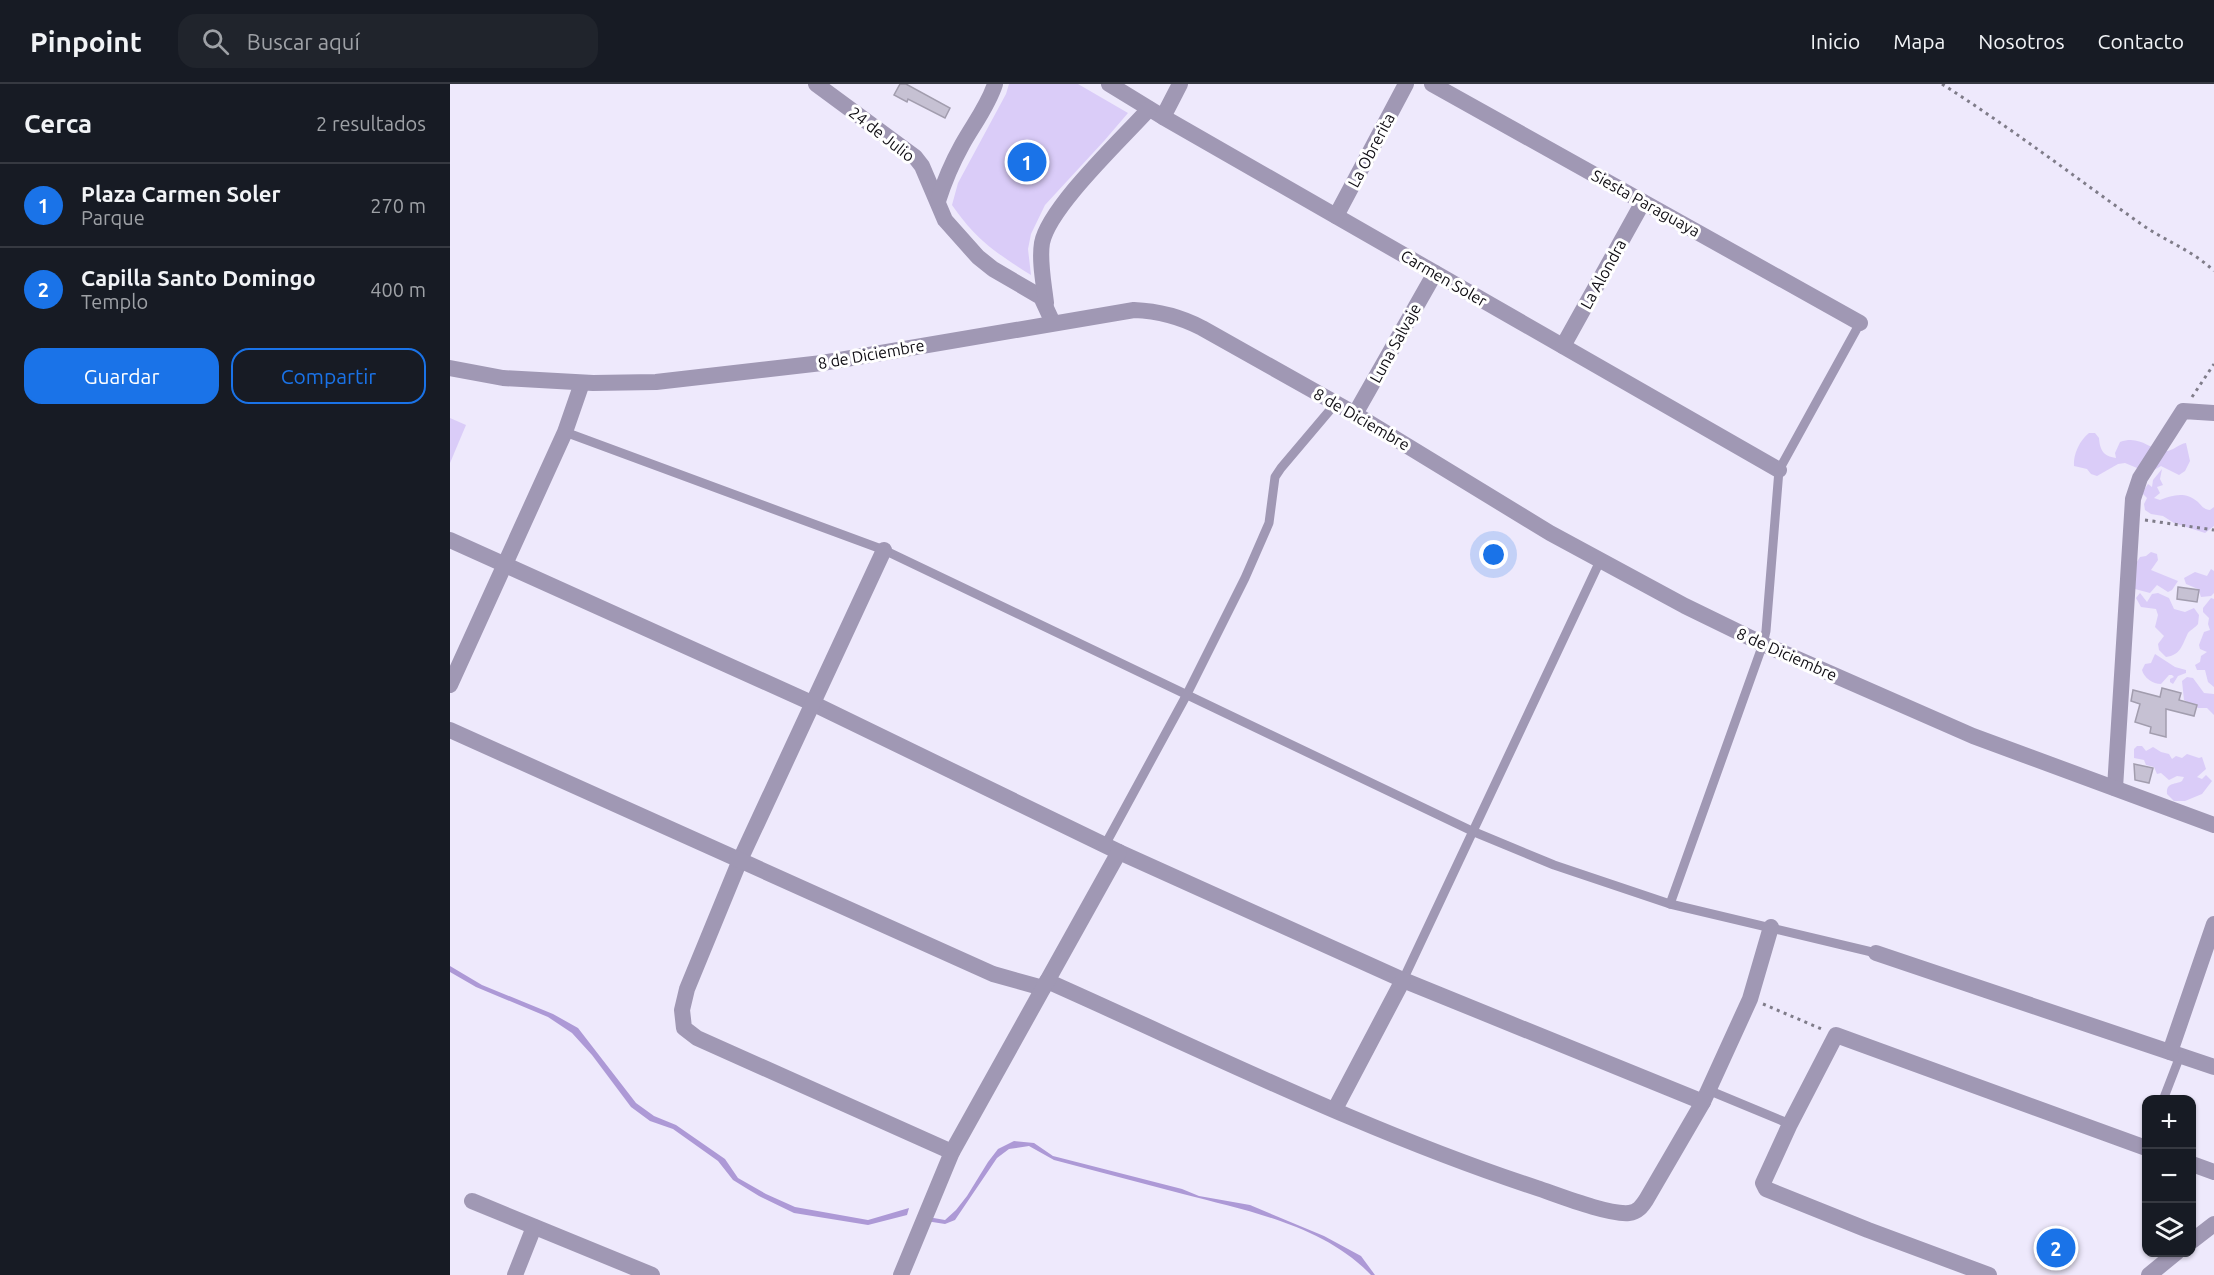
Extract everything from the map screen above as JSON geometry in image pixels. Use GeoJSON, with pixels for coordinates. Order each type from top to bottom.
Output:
{"type":"FeatureCollection","features":[{"type":"Feature","properties":{"kind":"street","name":"24 de Julio"},"geometry":{"type":"LineString","coordinates":[[816,84],[915,157],[922,166],[945,220],[978,258],[993,269],[1036,292],[1046,303]]}},
{"type":"Feature","properties":{"kind":"street"},"geometry":{"type":"LineString","coordinates":[[938,201],[946,177],[995,84]]}},
{"type":"Feature","properties":{"kind":"street","name":"Carmen Soler"},"geometry":{"type":"LineString","coordinates":[[1109,84],[1779,470]]}},
{"type":"Feature","properties":{"kind":"street"},"geometry":{"type":"LineString","coordinates":[[1053,323],[1046,303],[1042,245],[1050,223],[1069,197],[1156,113],[1180,84]]}},
{"type":"Feature","properties":{"kind":"street","name":"La Obrerita"},"geometry":{"type":"LineString","coordinates":[[1336,216],[1406,84]]}},
{"type":"Feature","properties":{"kind":"street","name":"Siesta Paraguaya"},"geometry":{"type":"LineString","coordinates":[[1431,84],[1860,323]]}},
{"type":"Feature","properties":{"kind":"street","name":"La Alondra"},"geometry":{"type":"LineString","coordinates":[[1563,346],[1643,201]]}},
{"type":"Feature","properties":{"kind":"street","name":"Luna Salvaje"},"geometry":{"type":"LineString","coordinates":[[1355,414],[1435,273]]}},
{"type":"Feature","properties":{"kind":"street","name":"8 de Diciembre"},"geometry":{"type":"LineString","coordinates":[[450,368],[503,378],[582,383],[656,382],[822,363],[1134,310],[1151,311],[1188,320],[1355,414],[1600,561],[1763,644],[1973,736],[2214,825]]}},
{"type":"Feature","properties":{"kind":"street"},"geometry":{"type":"LineString","coordinates":[[450,685],[565,432],[582,383]]}},
{"type":"Feature","properties":{"kind":"street"},"geometry":{"type":"LineString","coordinates":[[2115,788],[2133,499],[2140,478],[2183,411],[2214,413]]}},
{"type":"Feature","properties":{"kind":"street"},"geometry":{"type":"LineString","coordinates":[[450,540],[814,704],[1112,849],[1403,980],[1706,1096]]}},
{"type":"Feature","properties":{"kind":"street"},"geometry":{"type":"LineString","coordinates":[[884,550],[740,860],[687,989],[682,1010],[684,1028],[697,1038],[952,1152]]}},
{"type":"Feature","properties":{"kind":"street"},"geometry":{"type":"LineString","coordinates":[[450,730],[993,974],[1045,984],[1335,1109],[1506,1178],[1597,1208],[1629,1213],[1639,1210],[1646,1200],[1706,1096],[1750,999],[1771,927]]}},
{"type":"Feature","properties":{"kind":"street"},"geometry":{"type":"LineString","coordinates":[[901,1275],[952,1152],[1045,984],[1112,849]]}},
{"type":"Feature","properties":{"kind":"street"},"geometry":{"type":"LineString","coordinates":[[2175,1054],[2214,924]]}},
{"type":"Feature","properties":{"kind":"street"},"geometry":{"type":"LineString","coordinates":[[1876,953],[2214,1067]]}},
{"type":"Feature","properties":{"kind":"street"},"geometry":{"type":"LineString","coordinates":[[1335,1109],[1403,980]]}},
{"type":"Feature","properties":{"kind":"street"},"geometry":{"type":"LineString","coordinates":[[1989,1275],[1766,1189],[1763,1183],[1790,1124],[1836,1035],[2142,1144]]}},
{"type":"Feature","properties":{"kind":"street"},"geometry":{"type":"LineString","coordinates":[[2196,1165],[2214,1172]]}},
{"type":"Feature","properties":{"kind":"street"},"geometry":{"type":"LineString","coordinates":[[472,1201],[652,1275]]}},
{"type":"Feature","properties":{"kind":"street"},"geometry":{"type":"LineString","coordinates":[[2196,1238],[2214,1224]]}},
{"type":"Feature","properties":{"kind":"street"},"geometry":{"type":"LineString","coordinates":[[515,1275],[534,1227]]}},
{"type":"Feature","properties":{"kind":"street"},"geometry":{"type":"LineString","coordinates":[[2149,1275],[2171,1257]]}},
{"type":"Feature","properties":{"kind":"lane"},"geometry":{"type":"LineString","coordinates":[[1670,904],[1763,644],[1779,470],[1860,323]]}},
{"type":"Feature","properties":{"kind":"lane"},"geometry":{"type":"LineString","coordinates":[[1112,849],[1245,578],[1269,523],[1275,477],[1336,403]]}},
{"type":"Feature","properties":{"kind":"lane"},"geometry":{"type":"LineString","coordinates":[[565,432],[884,550],[1472,831],[1554,865],[1670,904],[1876,953]]}},
{"type":"Feature","properties":{"kind":"lane"},"geometry":{"type":"LineString","coordinates":[[1403,980],[1600,561]]}},
{"type":"Feature","properties":{"kind":"lane"},"geometry":{"type":"LineString","coordinates":[[2164,1095],[2175,1054]]}},
{"type":"Feature","properties":{"kind":"lane"},"geometry":{"type":"LineString","coordinates":[[1706,1096],[1790,1124]]}},
{"type":"Feature","properties":{"kind":"path"},"geometry":{"type":"LineString","coordinates":[[1942,84],[1996,118],[2144,226],[2186,249],[2214,271]]}},
{"type":"Feature","properties":{"kind":"path"},"geometry":{"type":"LineString","coordinates":[[2183,411],[2214,364]]}},
{"type":"Feature","properties":{"kind":"path"},"geometry":{"type":"LineString","coordinates":[[2131,518],[2214,530]]}},
{"type":"Feature","properties":{"kind":"path"},"geometry":{"type":"LineString","coordinates":[[1750,999],[1836,1035]]}},
{"type":"Feature","properties":{"kind":"shaded area"},"geometry":{"type":"Polygon","coordinates":[[[1009,84],[1078,84],[1128,113],[1045,205],[1031,234],[1028,249],[1031,275],[987,245],[952,205],[958,183],[1006,94],[1009,84]]]}},
{"type":"Feature","properties":{"kind":"shaded area"},"geometry":{"type":"Polygon","coordinates":[[[450,418],[466,425],[450,463],[450,418]]]}},
{"type":"Feature","properties":{"kind":"shaded area"},"geometry":{"type":"Polygon","coordinates":[[[2089,433],[2095,433],[2103,452],[2108,456],[2116,458],[2115,453],[2120,442],[2127,440],[2166,451],[2186,443],[2190,461],[2185,471],[2179,475],[2161,466],[2149,473],[2125,463],[2118,464],[2097,476],[2091,474],[2087,469],[2074,466],[2078,448],[2089,433]]]}},
{"type":"Feature","properties":{"kind":"shaded area"},"geometry":{"type":"Polygon","coordinates":[[[2162,469],[2160,479],[2163,485],[2157,487],[2160,493],[2154,498],[2160,500],[2184,495],[2206,509],[2210,510],[2214,507],[2214,526],[2205,533],[2145,510],[2144,504],[2147,498],[2142,493],[2148,484],[2152,487],[2153,480],[2162,469]]]}},
{"type":"Feature","properties":{"kind":"shaded area"},"geometry":{"type":"Polygon","coordinates":[[[2151,552],[2157,554],[2158,560],[2151,570],[2178,581],[2168,592],[2157,585],[2150,593],[2135,589],[2135,565],[2140,557],[2151,552]]]}},
{"type":"Feature","properties":{"kind":"shaded area"},"geometry":{"type":"Polygon","coordinates":[[[2211,569],[2214,571],[2214,593],[2211,596],[2201,597],[2198,589],[2186,584],[2184,578],[2195,572],[2207,576],[2211,569]]]}},
{"type":"Feature","properties":{"kind":"shaded area"},"geometry":{"type":"Polygon","coordinates":[[[2140,593],[2147,602],[2152,594],[2158,593],[2169,598],[2174,609],[2185,612],[2194,608],[2199,615],[2198,624],[2188,633],[2180,649],[2175,654],[2166,657],[2159,650],[2158,644],[2164,636],[2155,627],[2158,615],[2156,609],[2141,607],[2136,598],[2140,593]]]}},
{"type":"Feature","properties":{"kind":"shaded area"},"geometry":{"type":"Polygon","coordinates":[[[2211,598],[2214,599],[2214,687],[2208,682],[2205,670],[2197,670],[2195,665],[2207,652],[2200,649],[2199,645],[2204,632],[2210,630],[2209,618],[2203,612],[2203,608],[2211,598]]]}},
{"type":"Feature","properties":{"kind":"shaded area"},"geometry":{"type":"Polygon","coordinates":[[[2155,654],[2175,667],[2186,670],[2186,673],[2178,676],[2173,684],[2170,682],[2170,679],[2174,677],[2172,675],[2169,675],[2161,684],[2149,680],[2142,670],[2145,664],[2151,663],[2155,654]]]}},
{"type":"Feature","properties":{"kind":"shaded area"},"geometry":{"type":"Polygon","coordinates":[[[2187,677],[2193,678],[2204,693],[2214,694],[2214,715],[2207,708],[2198,708],[2184,700],[2182,681],[2187,677]]]}},
{"type":"Feature","properties":{"kind":"shaded area"},"geometry":{"type":"Polygon","coordinates":[[[2142,746],[2146,751],[2153,747],[2169,754],[2172,759],[2176,756],[2182,758],[2187,754],[2202,757],[2206,769],[2197,777],[2202,779],[2206,775],[2212,781],[2202,794],[2185,801],[2174,801],[2167,794],[2168,787],[2182,781],[2184,777],[2177,776],[2169,780],[2161,773],[2157,774],[2154,767],[2146,765],[2144,760],[2134,758],[2134,749],[2142,746]]]}},
{"type":"Feature","properties":{"kind":"shaded area"},"geometry":{"type":"Polygon","coordinates":[[[450,966],[482,985],[553,1014],[578,1028],[636,1103],[654,1116],[676,1125],[725,1159],[738,1178],[766,1194],[795,1207],[868,1220],[909,1208],[907,1215],[868,1225],[794,1213],[759,1196],[733,1180],[718,1161],[673,1129],[650,1121],[631,1107],[592,1055],[572,1033],[548,1017],[476,987],[450,972],[450,966]]]}},
{"type":"Feature","properties":{"kind":"shaded area"},"geometry":{"type":"Polygon","coordinates":[[[1014,1141],[1034,1143],[1053,1156],[1182,1189],[1199,1196],[1250,1205],[1324,1236],[1361,1256],[1375,1275],[1371,1275],[1331,1244],[1283,1222],[1054,1160],[1029,1146],[1009,1149],[997,1158],[955,1220],[945,1224],[926,1221],[928,1217],[945,1220],[956,1210],[998,1149],[1014,1141]]]}},
{"type":"Feature","properties":{"kind":"building"},"geometry":{"type":"Polygon","coordinates":[[[900,84],[906,84],[950,108],[945,118],[908,99],[907,102],[894,95],[900,84]]]}},
{"type":"Feature","properties":{"kind":"building"},"geometry":{"type":"Polygon","coordinates":[[[2178,587],[2199,590],[2197,602],[2177,599],[2178,587]]]}},
{"type":"Feature","properties":{"kind":"building"},"geometry":{"type":"Polygon","coordinates":[[[2162,688],[2181,693],[2179,700],[2197,705],[2194,716],[2166,709],[2166,737],[2150,733],[2151,727],[2135,722],[2140,704],[2131,701],[2133,690],[2160,697],[2162,688]]]}},
{"type":"Feature","properties":{"kind":"building"},"geometry":{"type":"Polygon","coordinates":[[[2134,764],[2153,768],[2149,783],[2135,780],[2134,764]]]}},
{"type":"Feature","properties":{"kind":"place","name":"Plaza Carmen Soler"},"geometry":{"type":"Point","coordinates":[1027,162]}},
{"type":"Feature","properties":{"kind":"place","name":"Capilla Santo Domingo"},"geometry":{"type":"Point","coordinates":[2056,1248]}}]}
